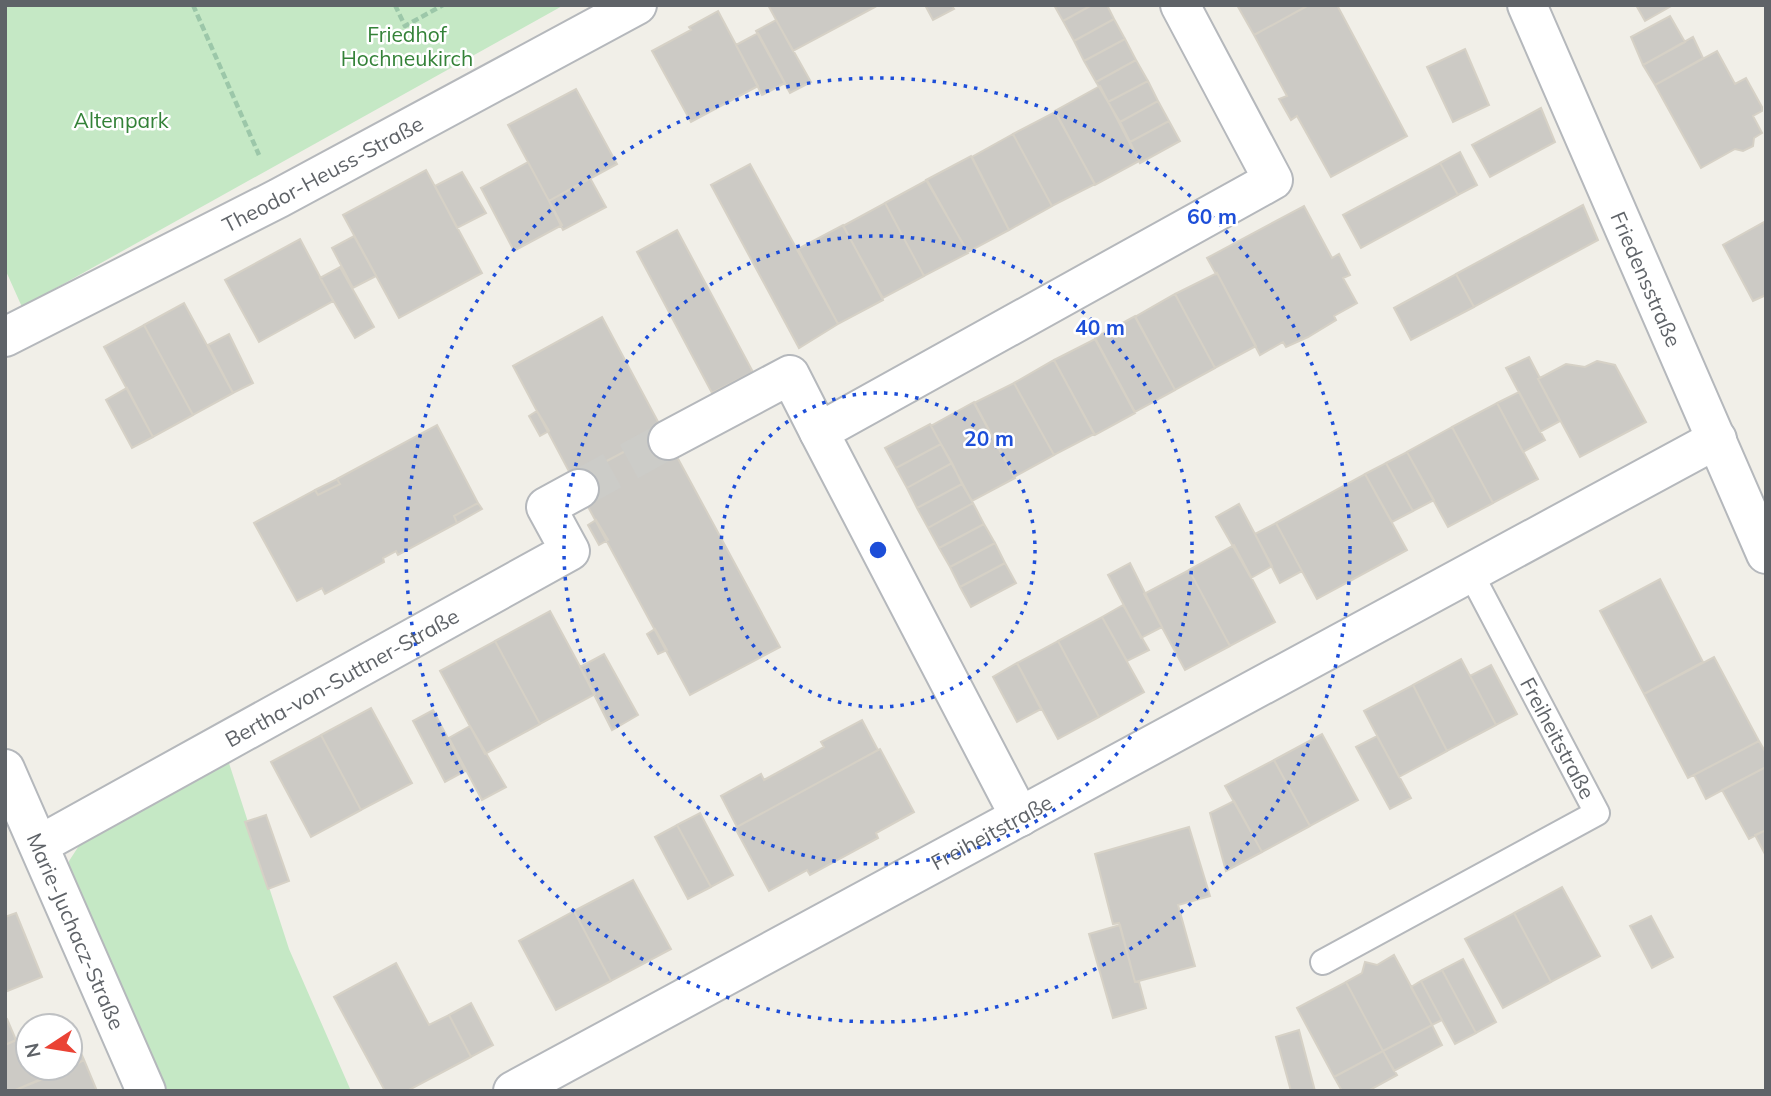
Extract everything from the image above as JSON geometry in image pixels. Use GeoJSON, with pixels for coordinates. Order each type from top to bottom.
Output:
{"type":"FeatureCollection","features":[{"type":"Feature","properties":{"kind":"street","name":"Theodor-Heuss-Straße"},"geometry":{"type":"LineString","coordinates":[[5,337],[278,198],[637,5]]}},
{"type":"Feature","properties":{"kind":"street"},"geometry":{"type":"LineString","coordinates":[[819,432],[1273,180],[1180,5]]}},
{"type":"Feature","properties":{"kind":"street","name":"Friedensstraße"},"geometry":{"type":"LineString","coordinates":[[1527,5],[1766,554]]}},
{"type":"Feature","properties":{"kind":"street"},"geometry":{"type":"LineString","coordinates":[[668,440],[790,374],[1020,817]]}},
{"type":"Feature","properties":{"kind":"street","name":"Freiheitstraße"},"geometry":{"type":"LineString","coordinates":[[513,1091],[1717,439]]}},
{"type":"Feature","properties":{"kind":"street","name":"Bertha-von-Suttner-Straße"},"geometry":{"type":"LineString","coordinates":[[40,845],[570,551],[546,507],[579,489]]}},
{"type":"Feature","properties":{"kind":"street","name":"Marie-Juchacz-Straße"},"geometry":{"type":"LineString","coordinates":[[5,769],[146,1091]]}},
{"type":"Feature","properties":{"kind":"lane","name":"Freiheitstraße"},"geometry":{"type":"LineString","coordinates":[[1323,962],[1597,813],[1470,572]]}},
{"type":"Feature","properties":{"kind":"path"},"geometry":{"type":"LineString","coordinates":[[193,5],[278,198]]}},
{"type":"Feature","properties":{"kind":"path"},"geometry":{"type":"LineString","coordinates":[[395,5],[405,26],[443,5]]}},
{"type":"Feature","properties":{"kind":"green space","name":"Altenpark"},"geometry":{"type":"Polygon","coordinates":[[[5,5],[564,5],[22,307],[5,269],[5,5]]]}},
{"type":"Feature","properties":{"kind":"green space"},"geometry":{"type":"Polygon","coordinates":[[[228,760],[289,949],[351,1091],[157,1091],[69,888],[69,861],[84,838],[228,760]]]}},
{"type":"Feature","properties":{"kind":"building"},"geometry":{"type":"Polygon","coordinates":[[[768,5],[873,5],[875,7],[793,51],[768,5]]]}},
{"type":"Feature","properties":{"kind":"building"},"geometry":{"type":"Polygon","coordinates":[[[925,5],[951,5],[954,9],[933,20],[925,5]]]}},
{"type":"Feature","properties":{"kind":"building"},"geometry":{"type":"Polygon","coordinates":[[[1054,5],[1092,5],[1063,21],[1054,5]]]}},
{"type":"Feature","properties":{"kind":"building"},"geometry":{"type":"Polygon","coordinates":[[[1092,5],[1107,5],[1114,19],[1074,41],[1063,21],[1092,5]]]}},
{"type":"Feature","properties":{"kind":"building"},"geometry":{"type":"Polygon","coordinates":[[[1237,5],[1309,5],[1254,35],[1237,5]]]}},
{"type":"Feature","properties":{"kind":"building"},"geometry":{"type":"Polygon","coordinates":[[[1309,5],[1337,5],[1407,136],[1331,177],[1297,116],[1291,120],[1279,99],[1287,96],[1254,35],[1309,5]]]}},
{"type":"Feature","properties":{"kind":"building"},"geometry":{"type":"Polygon","coordinates":[[[1636,5],[1673,5],[1645,21],[1636,5]]]}},
{"type":"Feature","properties":{"kind":"building"},"geometry":{"type":"Polygon","coordinates":[[[718,11],[758,86],[691,122],[652,51],[691,30],[689,27],[718,11]]]}},
{"type":"Feature","properties":{"kind":"building"},"geometry":{"type":"Polygon","coordinates":[[[1670,16],[1685,42],[1643,65],[1631,37],[1670,16]]]}},
{"type":"Feature","properties":{"kind":"building"},"geometry":{"type":"Polygon","coordinates":[[[1114,19],[1125,39],[1084,61],[1074,41],[1114,19]]]}},
{"type":"Feature","properties":{"kind":"building"},"geometry":{"type":"Polygon","coordinates":[[[776,20],[811,82],[790,93],[756,31],[776,20]]]}},
{"type":"Feature","properties":{"kind":"building"},"geometry":{"type":"Polygon","coordinates":[[[758,33],[785,83],[762,95],[736,45],[758,33]]]}},
{"type":"Feature","properties":{"kind":"building"},"geometry":{"type":"Polygon","coordinates":[[[1693,37],[1703,58],[1655,85],[1643,65],[1693,37]]]}},
{"type":"Feature","properties":{"kind":"building"},"geometry":{"type":"Polygon","coordinates":[[[1125,39],[1136,60],[1096,82],[1084,61],[1125,39]]]}},
{"type":"Feature","properties":{"kind":"building"},"geometry":{"type":"Polygon","coordinates":[[[1465,49],[1489,105],[1453,122],[1427,67],[1465,49]]]}},
{"type":"Feature","properties":{"kind":"building"},"geometry":{"type":"Polygon","coordinates":[[[1717,51],[1735,84],[1746,78],[1762,107],[1762,111],[1753,116],[1762,133],[1754,138],[1753,146],[1743,151],[1735,149],[1701,168],[1655,85],[1717,51]]]}},
{"type":"Feature","properties":{"kind":"building"},"geometry":{"type":"Polygon","coordinates":[[[1136,60],[1148,81],[1108,102],[1096,82],[1136,60]]]}},
{"type":"Feature","properties":{"kind":"building"},"geometry":{"type":"Polygon","coordinates":[[[1148,81],[1158,101],[1120,122],[1108,102],[1148,81]]]}},
{"type":"Feature","properties":{"kind":"building"},"geometry":{"type":"Polygon","coordinates":[[[1100,86],[1139,161],[1095,185],[1055,111],[1100,86]]]}},
{"type":"Feature","properties":{"kind":"building"},"geometry":{"type":"Polygon","coordinates":[[[576,89],[617,164],[549,201],[508,125],[576,89]]]}},
{"type":"Feature","properties":{"kind":"building"},"geometry":{"type":"Polygon","coordinates":[[[1158,101],[1169,121],[1130,142],[1120,122],[1158,101]]]}},
{"type":"Feature","properties":{"kind":"building"},"geometry":{"type":"Polygon","coordinates":[[[1541,108],[1555,142],[1490,177],[1472,145],[1541,108]]]}},
{"type":"Feature","properties":{"kind":"building"},"geometry":{"type":"Polygon","coordinates":[[[1055,112],[1095,184],[1052,206],[1013,134],[1055,112]]]}},
{"type":"Feature","properties":{"kind":"building"},"geometry":{"type":"Polygon","coordinates":[[[1169,121],[1180,141],[1140,163],[1130,142],[1169,121]]]}},
{"type":"Feature","properties":{"kind":"building"},"geometry":{"type":"Polygon","coordinates":[[[1013,134],[1052,206],[1009,230],[972,157],[1013,134]]]}},
{"type":"Feature","properties":{"kind":"building"},"geometry":{"type":"Polygon","coordinates":[[[1460,152],[1477,185],[1458,195],[1440,163],[1460,152]]]}},
{"type":"Feature","properties":{"kind":"building"},"geometry":{"type":"Polygon","coordinates":[[[971,156],[1009,230],[968,252],[926,180],[971,156]]]}},
{"type":"Feature","properties":{"kind":"building"},"geometry":{"type":"Polygon","coordinates":[[[528,162],[562,225],[514,251],[481,188],[528,162]]]}},
{"type":"Feature","properties":{"kind":"building"},"geometry":{"type":"Polygon","coordinates":[[[1440,163],[1458,195],[1361,248],[1343,215],[1440,163]]]}},
{"type":"Feature","properties":{"kind":"building"},"geometry":{"type":"Polygon","coordinates":[[[750,164],[838,324],[799,348],[711,185],[750,164]]]}},
{"type":"Feature","properties":{"kind":"building"},"geometry":{"type":"Polygon","coordinates":[[[426,170],[482,273],[399,318],[343,215],[426,170]]]}},
{"type":"Feature","properties":{"kind":"building"},"geometry":{"type":"Polygon","coordinates":[[[462,172],[486,213],[457,228],[435,186],[462,172]]]}},
{"type":"Feature","properties":{"kind":"building"},"geometry":{"type":"Polygon","coordinates":[[[590,178],[606,207],[563,230],[549,201],[590,178]]]}},
{"type":"Feature","properties":{"kind":"building"},"geometry":{"type":"Polygon","coordinates":[[[927,180],[968,253],[924,276],[885,203],[927,180]]]}},
{"type":"Feature","properties":{"kind":"building"},"geometry":{"type":"Polygon","coordinates":[[[885,203],[924,276],[883,298],[843,226],[885,203]]]}},
{"type":"Feature","properties":{"kind":"building"},"geometry":{"type":"Polygon","coordinates":[[[1583,205],[1598,240],[1474,307],[1456,274],[1583,205]]]}},
{"type":"Feature","properties":{"kind":"building"},"geometry":{"type":"Polygon","coordinates":[[[1304,206],[1332,258],[1339,254],[1350,275],[1343,278],[1357,303],[1334,316],[1336,320],[1308,337],[1286,347],[1283,342],[1260,355],[1207,258],[1304,206]]]}},
{"type":"Feature","properties":{"kind":"building"},"geometry":{"type":"Polygon","coordinates":[[[1766,221],[1766,295],[1753,301],[1723,245],[1766,221]]]}},
{"type":"Feature","properties":{"kind":"building"},"geometry":{"type":"Polygon","coordinates":[[[843,225],[883,300],[838,324],[798,249],[843,225]]]}},
{"type":"Feature","properties":{"kind":"building"},"geometry":{"type":"Polygon","coordinates":[[[677,230],[753,372],[712,393],[637,252],[677,230]]]}},
{"type":"Feature","properties":{"kind":"building"},"geometry":{"type":"Polygon","coordinates":[[[354,236],[376,276],[353,288],[332,248],[354,236]]]}},
{"type":"Feature","properties":{"kind":"building"},"geometry":{"type":"Polygon","coordinates":[[[300,239],[333,301],[259,342],[225,280],[300,239]]]}},
{"type":"Feature","properties":{"kind":"building"},"geometry":{"type":"Polygon","coordinates":[[[340,267],[374,327],[355,338],[320,278],[340,267]]]}},
{"type":"Feature","properties":{"kind":"building"},"geometry":{"type":"Polygon","coordinates":[[[1217,273],[1256,346],[1215,368],[1175,294],[1217,273]]]}},
{"type":"Feature","properties":{"kind":"building"},"geometry":{"type":"Polygon","coordinates":[[[1456,274],[1474,307],[1411,340],[1394,308],[1456,274]]]}},
{"type":"Feature","properties":{"kind":"building"},"geometry":{"type":"Polygon","coordinates":[[[1175,294],[1215,368],[1175,390],[1135,317],[1175,294]]]}},
{"type":"Feature","properties":{"kind":"building"},"geometry":{"type":"Polygon","coordinates":[[[184,303],[233,393],[193,415],[144,325],[184,303]]]}},
{"type":"Feature","properties":{"kind":"building"},"geometry":{"type":"Polygon","coordinates":[[[1135,316],[1175,390],[1135,412],[1095,338],[1135,316]]]}},
{"type":"Feature","properties":{"kind":"building"},"geometry":{"type":"Polygon","coordinates":[[[602,317],[663,431],[573,479],[513,366],[602,317]]]}},
{"type":"Feature","properties":{"kind":"building"},"geometry":{"type":"Polygon","coordinates":[[[144,325],[193,415],[153,437],[104,347],[144,325]]]}},
{"type":"Feature","properties":{"kind":"building"},"geometry":{"type":"Polygon","coordinates":[[[229,334],[253,383],[233,393],[208,345],[229,334]]]}},
{"type":"Feature","properties":{"kind":"building"},"geometry":{"type":"Polygon","coordinates":[[[1095,339],[1135,413],[1095,435],[1054,360],[1095,339]]]}},
{"type":"Feature","properties":{"kind":"building"},"geometry":{"type":"Polygon","coordinates":[[[1529,357],[1560,421],[1540,432],[1506,368],[1529,357]]]}},
{"type":"Feature","properties":{"kind":"building"},"geometry":{"type":"Polygon","coordinates":[[[1054,360],[1094,434],[1054,455],[1014,383],[1054,360]]]}},
{"type":"Feature","properties":{"kind":"building"},"geometry":{"type":"Polygon","coordinates":[[[1597,361],[1615,365],[1646,422],[1580,457],[1538,379],[1566,364],[1585,367],[1597,361]]]}},
{"type":"Feature","properties":{"kind":"building"},"geometry":{"type":"Polygon","coordinates":[[[1014,383],[1054,455],[1014,477],[974,403],[1014,383]]]}},
{"type":"Feature","properties":{"kind":"building"},"geometry":{"type":"Polygon","coordinates":[[[127,388],[153,437],[132,448],[106,400],[127,388]]]}},
{"type":"Feature","properties":{"kind":"building"},"geometry":{"type":"Polygon","coordinates":[[[1519,392],[1545,440],[1523,452],[1497,403],[1519,392]]]}},
{"type":"Feature","properties":{"kind":"building"},"geometry":{"type":"Polygon","coordinates":[[[974,402],[1015,478],[972,501],[931,426],[974,402]]]}},
{"type":"Feature","properties":{"kind":"building"},"geometry":{"type":"Polygon","coordinates":[[[1497,403],[1538,479],[1493,503],[1452,427],[1497,403]]]}},
{"type":"Feature","properties":{"kind":"building"},"geometry":{"type":"Polygon","coordinates":[[[537,411],[549,431],[540,436],[529,416],[537,411]]]}},
{"type":"Feature","properties":{"kind":"building"},"geometry":{"type":"Polygon","coordinates":[[[930,424],[941,444],[896,468],[885,448],[930,424]]]}},
{"type":"Feature","properties":{"kind":"building"},"geometry":{"type":"Polygon","coordinates":[[[437,425],[478,503],[454,516],[457,523],[398,555],[396,551],[383,558],[384,562],[325,594],[322,588],[297,601],[254,523],[315,490],[318,495],[340,484],[337,479],[437,425]]]}},
{"type":"Feature","properties":{"kind":"building"},"geometry":{"type":"Polygon","coordinates":[[[1452,427],[1493,503],[1448,527],[1407,452],[1452,427]]]}},
{"type":"Feature","properties":{"kind":"building"},"geometry":{"type":"Polygon","coordinates":[[[663,431],[780,647],[690,695],[573,479],[663,431]]]}},
{"type":"Feature","properties":{"kind":"building"},"geometry":{"type":"Polygon","coordinates":[[[941,444],[952,463],[907,488],[896,468],[941,444]]]}},
{"type":"Feature","properties":{"kind":"building"},"geometry":{"type":"Polygon","coordinates":[[[1407,452],[1434,500],[1413,511],[1386,463],[1407,452]]]}},
{"type":"Feature","properties":{"kind":"building"},"geometry":{"type":"Polygon","coordinates":[[[952,463],[962,484],[917,508],[907,488],[952,463]]]}},
{"type":"Feature","properties":{"kind":"building"},"geometry":{"type":"Polygon","coordinates":[[[1386,463],[1413,511],[1392,522],[1365,474],[1386,463]]]}},
{"type":"Feature","properties":{"kind":"building"},"geometry":{"type":"Polygon","coordinates":[[[1365,474],[1407,550],[1317,599],[1276,523],[1365,474]]]}},
{"type":"Feature","properties":{"kind":"building"},"geometry":{"type":"Polygon","coordinates":[[[337,479],[340,484],[318,495],[315,490],[337,479]]]}},
{"type":"Feature","properties":{"kind":"building"},"geometry":{"type":"Polygon","coordinates":[[[962,484],[973,503],[928,528],[917,508],[962,484]]]}},
{"type":"Feature","properties":{"kind":"building"},"geometry":{"type":"Polygon","coordinates":[[[478,503],[482,509],[457,523],[454,516],[478,503]]]}},
{"type":"Feature","properties":{"kind":"building"},"geometry":{"type":"Polygon","coordinates":[[[973,503],[984,524],[939,548],[928,528],[973,503]]]}},
{"type":"Feature","properties":{"kind":"building"},"geometry":{"type":"Polygon","coordinates":[[[1239,504],[1272,566],[1251,578],[1216,517],[1239,504]]]}},
{"type":"Feature","properties":{"kind":"building"},"geometry":{"type":"Polygon","coordinates":[[[596,520],[608,540],[599,545],[588,525],[596,520]]]}},
{"type":"Feature","properties":{"kind":"building"},"geometry":{"type":"Polygon","coordinates":[[[1276,523],[1302,571],[1280,583],[1255,534],[1276,523]]]}},
{"type":"Feature","properties":{"kind":"building"},"geometry":{"type":"Polygon","coordinates":[[[984,524],[995,543],[950,567],[939,548],[984,524]]]}},
{"type":"Feature","properties":{"kind":"building"},"geometry":{"type":"Polygon","coordinates":[[[995,543],[1005,563],[960,587],[950,567],[995,543]]]}},
{"type":"Feature","properties":{"kind":"building"},"geometry":{"type":"Polygon","coordinates":[[[1234,545],[1275,622],[1230,646],[1189,570],[1234,545]]]}},
{"type":"Feature","properties":{"kind":"building"},"geometry":{"type":"Polygon","coordinates":[[[1005,563],[1016,583],[971,607],[960,587],[1005,563]]]}},
{"type":"Feature","properties":{"kind":"building"},"geometry":{"type":"Polygon","coordinates":[[[1130,563],[1162,627],[1141,638],[1108,575],[1130,563]]]}},
{"type":"Feature","properties":{"kind":"building"},"geometry":{"type":"Polygon","coordinates":[[[1189,570],[1230,646],[1185,670],[1144,594],[1189,570]]]}},
{"type":"Feature","properties":{"kind":"building"},"geometry":{"type":"Polygon","coordinates":[[[1660,579],[1703,662],[1644,694],[1600,611],[1660,579]]]}},
{"type":"Feature","properties":{"kind":"building"},"geometry":{"type":"Polygon","coordinates":[[[1123,605],[1149,650],[1127,661],[1102,617],[1123,605]]]}},
{"type":"Feature","properties":{"kind":"building"},"geometry":{"type":"Polygon","coordinates":[[[550,611],[595,694],[540,724],[495,641],[550,611]]]}},
{"type":"Feature","properties":{"kind":"building"},"geometry":{"type":"Polygon","coordinates":[[[1102,617],[1144,692],[1099,717],[1058,641],[1102,617]]]}},
{"type":"Feature","properties":{"kind":"building"},"geometry":{"type":"Polygon","coordinates":[[[655,629],[667,650],[658,654],[647,634],[655,629]]]}},
{"type":"Feature","properties":{"kind":"building"},"geometry":{"type":"Polygon","coordinates":[[[495,641],[540,724],[485,754],[440,671],[495,641]]]}},
{"type":"Feature","properties":{"kind":"building"},"geometry":{"type":"Polygon","coordinates":[[[1058,641],[1099,717],[1058,739],[1017,663],[1058,641]]]}},
{"type":"Feature","properties":{"kind":"building"},"geometry":{"type":"Polygon","coordinates":[[[604,654],[638,715],[612,730],[580,667],[604,654]]]}},
{"type":"Feature","properties":{"kind":"building"},"geometry":{"type":"Polygon","coordinates":[[[1714,657],[1759,741],[1688,778],[1644,694],[1714,657]]]}},
{"type":"Feature","properties":{"kind":"building"},"geometry":{"type":"Polygon","coordinates":[[[1461,659],[1496,725],[1447,751],[1413,685],[1461,659]]]}},
{"type":"Feature","properties":{"kind":"building"},"geometry":{"type":"Polygon","coordinates":[[[1017,663],[1041,709],[1017,722],[993,677],[1017,663]]]}},
{"type":"Feature","properties":{"kind":"building"},"geometry":{"type":"Polygon","coordinates":[[[1491,665],[1517,714],[1496,725],[1470,676],[1491,665]]]}},
{"type":"Feature","properties":{"kind":"building"},"geometry":{"type":"Polygon","coordinates":[[[1413,685],[1447,751],[1399,777],[1364,711],[1413,685]]]}},
{"type":"Feature","properties":{"kind":"building"},"geometry":{"type":"Polygon","coordinates":[[[371,708],[412,783],[361,810],[321,735],[371,708]]]}},
{"type":"Feature","properties":{"kind":"building"},"geometry":{"type":"Polygon","coordinates":[[[433,710],[465,771],[445,782],[413,721],[433,710]]]}},
{"type":"Feature","properties":{"kind":"building"},"geometry":{"type":"Polygon","coordinates":[[[862,720],[878,750],[737,827],[721,796],[761,774],[764,780],[824,747],[821,742],[862,720]]]}},
{"type":"Feature","properties":{"kind":"building"},"geometry":{"type":"Polygon","coordinates":[[[470,726],[506,787],[482,800],[449,738],[470,726]]]}},
{"type":"Feature","properties":{"kind":"building"},"geometry":{"type":"Polygon","coordinates":[[[1322,734],[1358,800],[1310,826],[1274,760],[1322,734]]]}},
{"type":"Feature","properties":{"kind":"building"},"geometry":{"type":"Polygon","coordinates":[[[321,735],[361,810],[311,837],[271,762],[321,735]]]}},
{"type":"Feature","properties":{"kind":"building"},"geometry":{"type":"Polygon","coordinates":[[[1377,736],[1411,798],[1390,809],[1356,747],[1377,736]]]}},
{"type":"Feature","properties":{"kind":"building"},"geometry":{"type":"Polygon","coordinates":[[[1759,741],[1766,753],[1766,767],[1706,799],[1694,775],[1759,741]]]}},
{"type":"Feature","properties":{"kind":"building"},"geometry":{"type":"Polygon","coordinates":[[[880,749],[914,812],[876,833],[878,838],[810,875],[807,870],[769,891],[735,828],[880,749]]]}},
{"type":"Feature","properties":{"kind":"building"},"geometry":{"type":"Polygon","coordinates":[[[1274,760],[1310,826],[1262,852],[1225,786],[1274,760]]]}},
{"type":"Feature","properties":{"kind":"building"},"geometry":{"type":"Polygon","coordinates":[[[1766,767],[1766,830],[1749,839],[1722,790],[1766,767]]]}},
{"type":"Feature","properties":{"kind":"building"},"geometry":{"type":"Polygon","coordinates":[[[1234,801],[1262,852],[1226,871],[1210,813],[1234,801]]]}},
{"type":"Feature","properties":{"kind":"building"},"geometry":{"type":"Polygon","coordinates":[[[700,813],[733,875],[711,887],[677,825],[700,813]]]}},
{"type":"Feature","properties":{"kind":"building"},"geometry":{"type":"Polygon","coordinates":[[[266,815],[289,881],[268,889],[245,822],[266,815]]]}},
{"type":"Feature","properties":{"kind":"building"},"geometry":{"type":"Polygon","coordinates":[[[677,825],[711,887],[688,899],[655,837],[677,825]]]}},
{"type":"Feature","properties":{"kind":"building"},"geometry":{"type":"Polygon","coordinates":[[[1189,827],[1210,896],[1178,905],[1195,966],[1135,982],[1119,923],[1113,924],[1095,854],[1189,827]]]}},
{"type":"Feature","properties":{"kind":"building"},"geometry":{"type":"Polygon","coordinates":[[[1766,830],[1766,856],[1755,835],[1766,830]]]}},
{"type":"Feature","properties":{"kind":"building"},"geometry":{"type":"Polygon","coordinates":[[[633,880],[671,949],[611,981],[574,911],[633,880]]]}},
{"type":"Feature","properties":{"kind":"building"},"geometry":{"type":"Polygon","coordinates":[[[1562,887],[1600,956],[1551,982],[1514,913],[1562,887]]]}},
{"type":"Feature","properties":{"kind":"building"},"geometry":{"type":"Polygon","coordinates":[[[574,911],[611,981],[556,1010],[519,941],[574,911]]]}},
{"type":"Feature","properties":{"kind":"building"},"geometry":{"type":"Polygon","coordinates":[[[16,913],[42,977],[5,992],[5,917],[16,913]]]}},
{"type":"Feature","properties":{"kind":"building"},"geometry":{"type":"Polygon","coordinates":[[[1514,913],[1551,982],[1503,1008],[1465,939],[1514,913]]]}},
{"type":"Feature","properties":{"kind":"building"},"geometry":{"type":"Polygon","coordinates":[[[1651,916],[1673,957],[1652,968],[1630,926],[1651,916]]]}},
{"type":"Feature","properties":{"kind":"building"},"geometry":{"type":"Polygon","coordinates":[[[1120,925],[1135,982],[1139,982],[1146,1008],[1113,1018],[1089,934],[1120,925]]]}},
{"type":"Feature","properties":{"kind":"building"},"geometry":{"type":"Polygon","coordinates":[[[1394,955],[1432,1025],[1383,1051],[1346,982],[1362,973],[1365,962],[1377,965],[1394,955]]]}},
{"type":"Feature","properties":{"kind":"building"},"geometry":{"type":"Polygon","coordinates":[[[1463,959],[1496,1022],[1476,1033],[1442,970],[1463,959]]]}},
{"type":"Feature","properties":{"kind":"building"},"geometry":{"type":"Polygon","coordinates":[[[396,963],[429,1025],[449,1015],[471,1057],[407,1091],[385,1091],[334,997],[396,963]]]}},
{"type":"Feature","properties":{"kind":"building"},"geometry":{"type":"Polygon","coordinates":[[[1442,970],[1476,1033],[1455,1044],[1421,981],[1442,970]]]}},
{"type":"Feature","properties":{"kind":"building"},"geometry":{"type":"Polygon","coordinates":[[[1421,981],[1442,1020],[1432,1025],[1411,987],[1421,981]]]}},
{"type":"Feature","properties":{"kind":"building"},"geometry":{"type":"Polygon","coordinates":[[[1346,982],[1383,1051],[1334,1077],[1297,1008],[1346,982]]]}},
{"type":"Feature","properties":{"kind":"building"},"geometry":{"type":"Polygon","coordinates":[[[471,1003],[493,1045],[471,1057],[449,1015],[471,1003]]]}},
{"type":"Feature","properties":{"kind":"building"},"geometry":{"type":"Polygon","coordinates":[[[7,1019],[14,1041],[5,1045],[7,1019]]]}},
{"type":"Feature","properties":{"kind":"building"},"geometry":{"type":"Polygon","coordinates":[[[1432,1025],[1442,1045],[1394,1071],[1383,1051],[1432,1025]]]}},
{"type":"Feature","properties":{"kind":"building"},"geometry":{"type":"Polygon","coordinates":[[[1299,1030],[1315,1091],[1291,1091],[1276,1037],[1299,1030]]]}},
{"type":"Feature","properties":{"kind":"building"},"geometry":{"type":"Polygon","coordinates":[[[14,1041],[14,1082],[34,1082],[13,1091],[5,1091],[5,1045],[14,1041]]]}},
{"type":"Feature","properties":{"kind":"building"},"geometry":{"type":"Polygon","coordinates":[[[1383,1051],[1397,1075],[1368,1091],[1342,1091],[1334,1077],[1383,1051]]]}},
{"type":"Feature","properties":{"kind":"building"},"geometry":{"type":"Polygon","coordinates":[[[84,1060],[97,1091],[13,1091],[35,1082],[84,1082],[84,1060]]]}},
{"type":"Feature","properties":{"kind":"tunnel"},"geometry":{"type":"LineString","coordinates":[[579,489],[668,440]]}},
{"type":"Feature","properties":{"kind":"park label","name":"Friedhof Hochneukirch"},"geometry":{"type":"Point","coordinates":[407,46]}}]}
